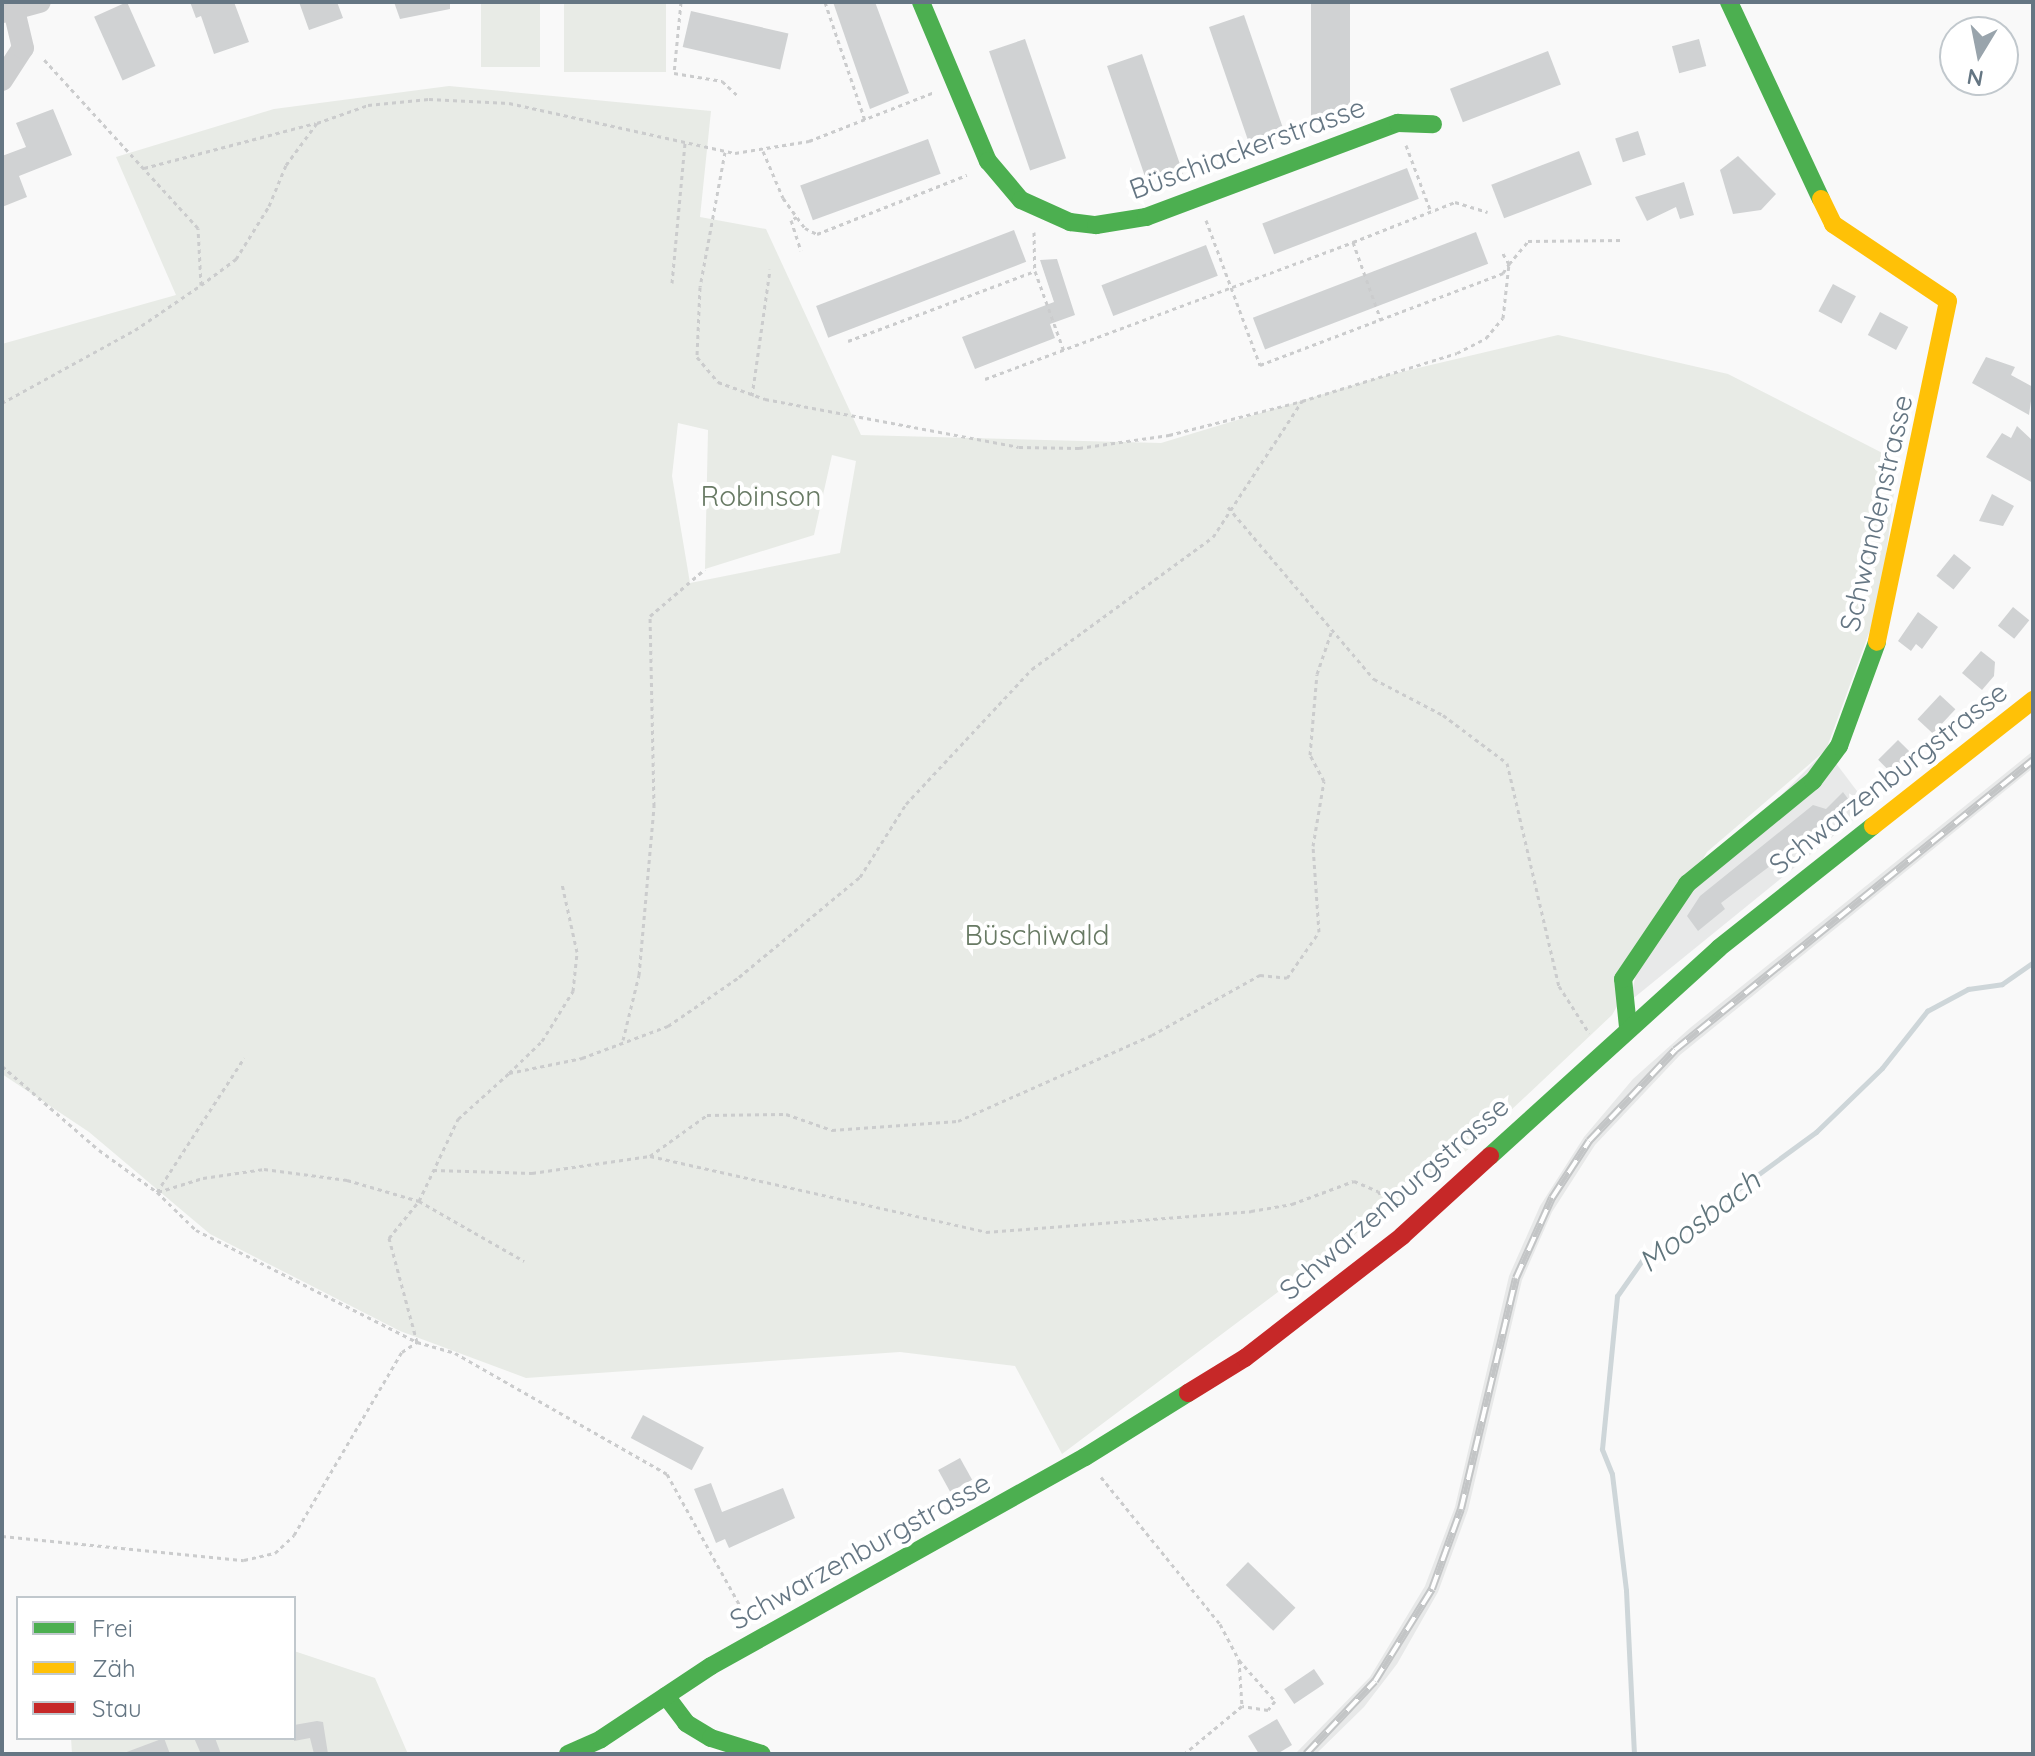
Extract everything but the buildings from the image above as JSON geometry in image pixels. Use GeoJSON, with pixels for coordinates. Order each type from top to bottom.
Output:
{"type":"FeatureCollection","features":[{"type":"Feature","properties":{"kind":"street"},"geometry":{"type":"LineString","coordinates":[[2,80],[23,48],[9,8],[40,2]]}},
{"type":"Feature","properties":{"kind":"street","name":"Büschiackerstrasse"},"geometry":{"type":"LineString","coordinates":[[921,2],[988,161],[1021,200],[1049,216],[1096,225],[1146,217],[1398,123],[1433,124]]}},
{"type":"Feature","properties":{"kind":"street","name":"Schwandenstrasse"},"geometry":{"type":"LineString","coordinates":[[1628,1027],[1623,979],[1687,884],[1813,781],[1839,746],[1876,645],[1948,301],[1833,224],[1783,127],[1729,2]]}},
{"type":"Feature","properties":{"kind":"street","name":"Schwarzenburgstrasse"},"geometry":{"type":"LineString","coordinates":[[568,1754],[758,1641],[1085,1457],[1245,1358],[1402,1236],[1628,1027],[1719,948],[2033,700]]}},
{"type":"Feature","properties":{"kind":"street"},"geometry":{"type":"LineString","coordinates":[[666,1696],[686,1723],[711,1738],[762,1754]]}},
{"type":"Feature","properties":{"kind":"path"},"geometry":{"type":"LineString","coordinates":[[681,2],[674,73],[722,81],[738,96]]}},
{"type":"Feature","properties":{"kind":"path"},"geometry":{"type":"LineString","coordinates":[[825,2],[865,120]]}},
{"type":"Feature","properties":{"kind":"path"},"geometry":{"type":"LineString","coordinates":[[39,54],[198,228],[201,285]]}},
{"type":"Feature","properties":{"kind":"path"},"geometry":{"type":"LineString","coordinates":[[144,168],[317,123],[368,105],[429,99],[509,103],[725,152],[763,150],[809,141],[942,90]]}},
{"type":"Feature","properties":{"kind":"path"},"geometry":{"type":"LineString","coordinates":[[2,403],[135,330],[236,259],[269,206],[286,165],[317,123]]}},
{"type":"Feature","properties":{"kind":"path"},"geometry":{"type":"LineString","coordinates":[[1398,123],[1431,212]]}},
{"type":"Feature","properties":{"kind":"path"},"geometry":{"type":"LineString","coordinates":[[672,283],[685,142]]}},
{"type":"Feature","properties":{"kind":"path"},"geometry":{"type":"LineString","coordinates":[[763,150],[783,198],[812,233],[827,234],[978,170]]}},
{"type":"Feature","properties":{"kind":"path"},"geometry":{"type":"LineString","coordinates":[[725,152],[700,287],[697,357],[718,382],[752,396],[943,435],[1034,447],[1079,448],[1169,435],[1302,401],[1457,353],[1486,338],[1503,318],[1509,264],[1502,252]]}},
{"type":"Feature","properties":{"kind":"path"},"geometry":{"type":"LineString","coordinates":[[1198,198],[1260,365],[1503,273],[1528,241],[1624,240]]}},
{"type":"Feature","properties":{"kind":"path"},"geometry":{"type":"LineString","coordinates":[[985,379],[1455,202],[1488,212]]}},
{"type":"Feature","properties":{"kind":"path"},"geometry":{"type":"LineString","coordinates":[[797,217],[791,220],[801,250]]}},
{"type":"Feature","properties":{"kind":"path"},"geometry":{"type":"LineString","coordinates":[[1036,225],[1035,271],[1064,351]]}},
{"type":"Feature","properties":{"kind":"path"},"geometry":{"type":"LineString","coordinates":[[1353,242],[1381,320]]}},
{"type":"Feature","properties":{"kind":"path"},"geometry":{"type":"LineString","coordinates":[[752,396],[770,269]]}},
{"type":"Feature","properties":{"kind":"path"},"geometry":{"type":"LineString","coordinates":[[848,341],[1035,271]]}},
{"type":"Feature","properties":{"kind":"path"},"geometry":{"type":"LineString","coordinates":[[509,1073],[582,1058],[623,1040],[668,1026],[739,977],[860,877],[906,804],[1032,669],[1213,537],[1228,507],[1302,401]]}},
{"type":"Feature","properties":{"kind":"path"},"geometry":{"type":"LineString","coordinates":[[1228,507],[1374,679],[1443,715],[1507,763],[1559,986],[1601,1052]]}},
{"type":"Feature","properties":{"kind":"path"},"geometry":{"type":"LineString","coordinates":[[623,1040],[639,975],[654,806],[650,616],[705,569]]}},
{"type":"Feature","properties":{"kind":"path"},"geometry":{"type":"LineString","coordinates":[[650,1156],[707,1115],[786,1114],[832,1130],[958,1121],[1152,1035],[1260,975],[1287,978],[1319,932],[1313,846],[1324,781],[1310,755],[1317,674],[1332,630]]}},
{"type":"Feature","properties":{"kind":"path"},"geometry":{"type":"LineString","coordinates":[[417,1342],[389,1238],[419,1201],[458,1119],[542,1041],[573,991],[577,952],[562,884]]}},
{"type":"Feature","properties":{"kind":"path"},"geometry":{"type":"LineString","coordinates":[[157,1192],[244,1058]]}},
{"type":"Feature","properties":{"kind":"path"},"geometry":{"type":"LineString","coordinates":[[2,1066],[99,1150],[157,1192],[196,1230],[417,1342],[455,1353],[667,1474],[758,1641]]}},
{"type":"Feature","properties":{"kind":"path"},"geometry":{"type":"LineString","coordinates":[[433,1170],[532,1173],[650,1156],[986,1232],[1251,1211],[1292,1204],[1354,1181],[1378,1191],[1402,1236]]}},
{"type":"Feature","properties":{"kind":"path"},"geometry":{"type":"LineString","coordinates":[[157,1192],[203,1178],[264,1169],[347,1180],[419,1201],[524,1261]]}},
{"type":"Feature","properties":{"kind":"path"},"geometry":{"type":"LineString","coordinates":[[2,1536],[244,1560],[275,1553],[294,1535],[402,1352],[417,1342]]}},
{"type":"Feature","properties":{"kind":"path"},"geometry":{"type":"LineString","coordinates":[[1085,1457],[1220,1624],[1239,1660],[1275,1701],[1268,1710],[1242,1706],[1184,1754]]}},
{"type":"Feature","properties":{"kind":"path"},"geometry":{"type":"LineString","coordinates":[[1239,1660],[1242,1706]]}},
{"type":"Feature","properties":{"kind":"shaded area"},"geometry":{"type":"Polygon","coordinates":[[[1826,750],[1869,807],[1630,1001],[1638,965],[1691,886],[1826,750]]]}},
{"type":"Feature","properties":{"kind":"shaded area"},"geometry":{"type":"Polygon","coordinates":[[[2033,751],[2033,768],[1680,1055],[1595,1145],[1552,1212],[1522,1280],[1468,1510],[1438,1592],[1397,1664],[1364,1707],[1316,1754],[1295,1754],[1370,1677],[1425,1586],[1455,1507],[1509,1276],[1540,1206],[1584,1137],[1633,1079],[1690,1028],[2033,751]]]}},
{"type":"Feature","properties":{"kind":"green space"},"geometry":{"type":"Polygon","coordinates":[[[481,2],[540,2],[540,67],[481,67],[481,2]]]}},
{"type":"Feature","properties":{"kind":"green space"},"geometry":{"type":"Polygon","coordinates":[[[564,2],[666,2],[666,72],[564,72],[564,2]]]}},
{"type":"Feature","properties":{"kind":"green space","name":"Büschiwald"},"geometry":{"type":"Polygon","coordinates":[[[449,86],[711,111],[700,217],[766,229],[861,435],[1161,443],[1380,377],[1558,335],[1728,374],[1898,461],[1880,603],[1826,750],[1707,852],[1612,1015],[1474,1145],[1062,1454],[1015,1366],[900,1352],[526,1378],[400,1331],[210,1234],[89,1132],[2,1074],[2,344],[176,295],[116,157],[274,109],[449,86]],[[678,423],[672,476],[690,583],[840,553],[856,461],[832,455],[814,535],[705,569],[708,430],[678,423]]]}},
{"type":"Feature","properties":{"kind":"green space"},"geometry":{"type":"Polygon","coordinates":[[[296,1652],[375,1678],[408,1754],[72,1754],[71,1740],[296,1740],[296,1652]]]}},
{"type":"Feature","properties":{"kind":"waterway","name":"Moosbach"},"geometry":{"type":"LineString","coordinates":[[1634,1754],[1626,1590],[1612,1474],[1602,1449],[1617,1296],[1643,1259],[1816,1132],[1882,1068],[1927,1011],[1968,989],[2002,984],[2033,962]]}},
{"type":"Feature","properties":{"kind":"railway"},"geometry":{"type":"LineString","coordinates":[[1306,1754],[1375,1681],[1432,1589],[1461,1509],[1516,1278],[1552,1198],[1589,1141],[1675,1050],[2033,760]]}},
{"type":"Feature","properties":{"kind":"traffic: fast"},"geometry":{"type":"LineString","coordinates":[[921,2],[988,161],[1021,200],[1070,222],[1096,225],[1146,217],[1398,123],[1433,124]]}},
{"type":"Feature","properties":{"kind":"traffic: fast"},"geometry":{"type":"LineString","coordinates":[[1729,2],[1821,199]]}},
{"type":"Feature","properties":{"kind":"traffic: fast"},"geometry":{"type":"LineString","coordinates":[[1628,1027],[1623,979],[1687,884],[1813,781],[1839,746],[1877,642]]}},
{"type":"Feature","properties":{"kind":"traffic: fast"},"geometry":{"type":"LineString","coordinates":[[1490,1156],[1719,948],[1873,826]]}},
{"type":"Feature","properties":{"kind":"traffic: fast"},"geometry":{"type":"LineString","coordinates":[[568,1754],[601,1739],[711,1666],[1085,1457],[1188,1393]]}},
{"type":"Feature","properties":{"kind":"traffic: fast"},"geometry":{"type":"LineString","coordinates":[[666,1696],[686,1723],[711,1738],[762,1754]]}},
{"type":"Feature","properties":{"kind":"traffic: slow"},"geometry":{"type":"LineString","coordinates":[[1821,199],[1833,224],[1948,301],[1877,642]]}},
{"type":"Feature","properties":{"kind":"traffic: slow"},"geometry":{"type":"LineString","coordinates":[[1873,826],[2033,700]]}},
{"type":"Feature","properties":{"kind":"traffic: jam"},"geometry":{"type":"LineString","coordinates":[[1188,1393],[1245,1358],[1402,1236],[1490,1156]]}},
{"type":"Feature","properties":{"kind":"park label","name":"Robinson"},"geometry":{"type":"Point","coordinates":[761,496]}}]}
